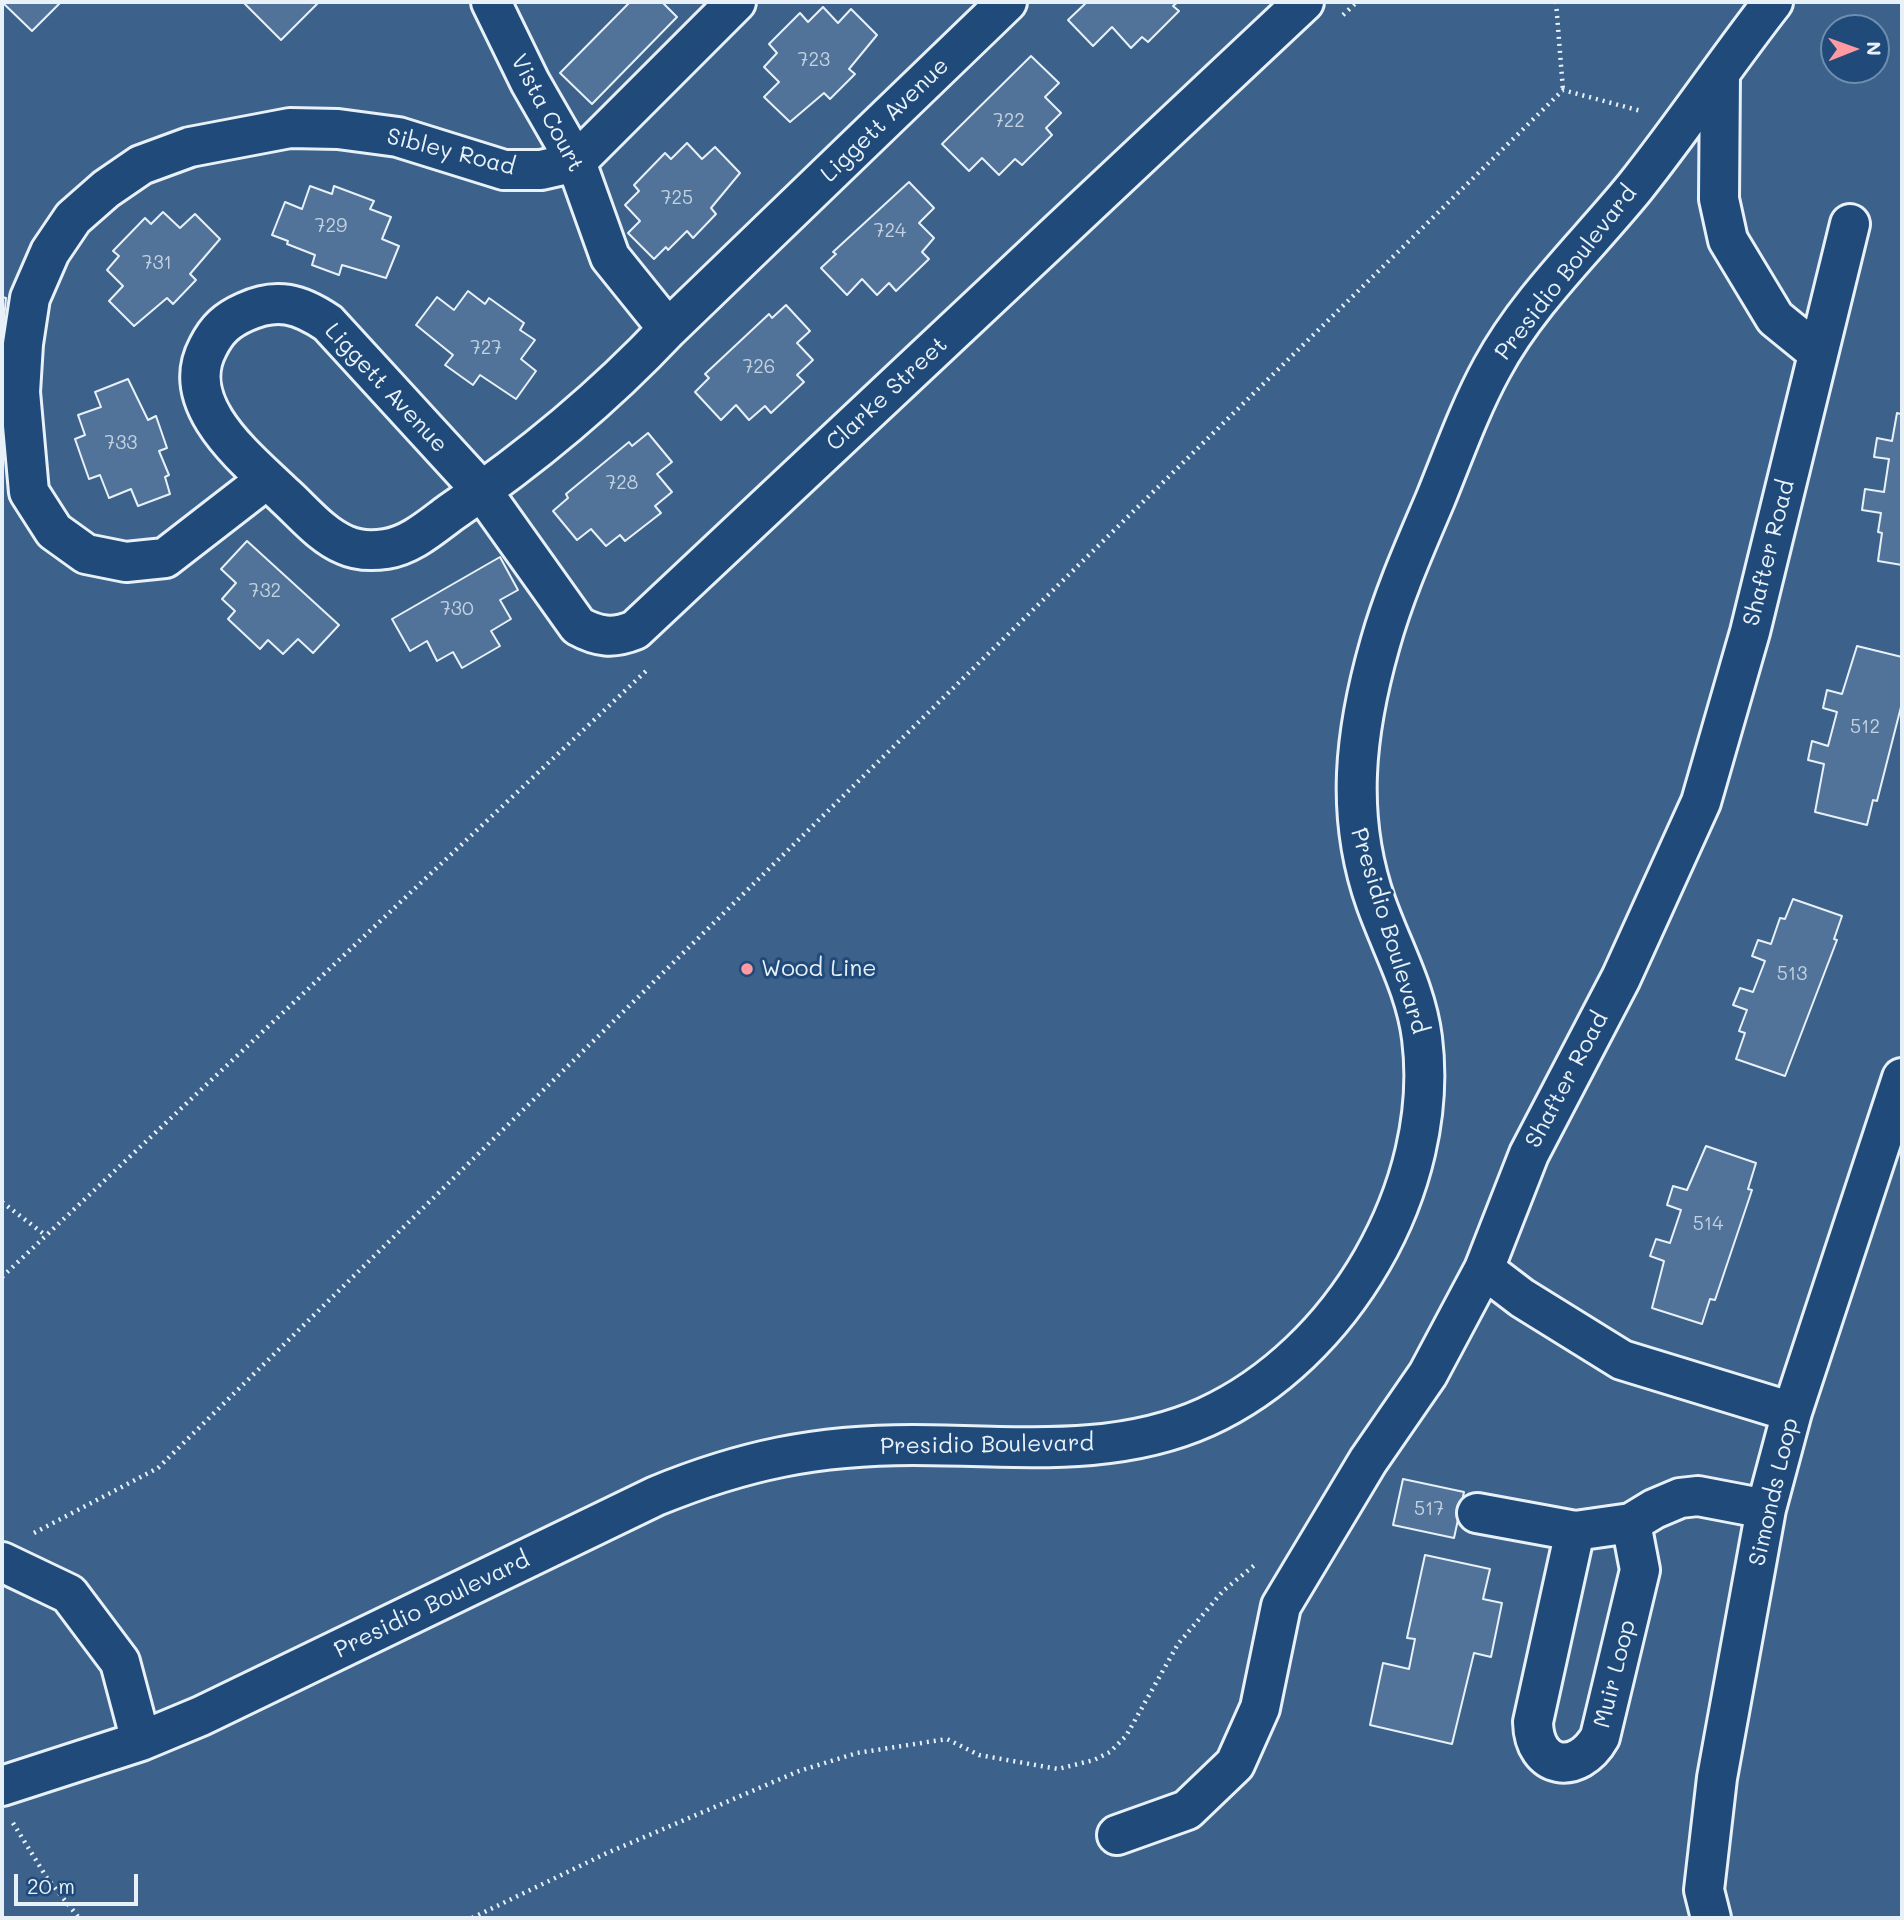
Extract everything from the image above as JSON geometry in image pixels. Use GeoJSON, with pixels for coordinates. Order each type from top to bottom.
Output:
{"type":"FeatureCollection","features":[{"type":"Feature","properties":{"kind":"street","name":"Vista Court"},"geometry":{"type":"LineString","coordinates":[[491,2],[530,82],[576,162],[610,257],[668,328]]}},
{"type":"Feature","properties":{"kind":"street"},"geometry":{"type":"LineString","coordinates":[[576,162],[736,2]]}},
{"type":"Feature","properties":{"kind":"street","name":"Liggett Avenue"},"geometry":{"type":"LineString","coordinates":[[482,491],[328,323],[306,309],[287,303],[260,305],[219,327],[200,369],[201,393],[214,421],[267,479],[332,539],[348,547],[368,551],[411,541],[482,491],[629,371],[668,328],[1007,2]]}},
{"type":"Feature","properties":{"kind":"street","name":"Clarke Street"},"geometry":{"type":"LineString","coordinates":[[482,491],[578,626],[595,635],[619,637],[635,630],[1304,2]]}},
{"type":"Feature","properties":{"kind":"street","name":"Presidio Boulevard"},"geometry":{"type":"LineString","coordinates":[[5,1800],[262,1688],[656,1496],[708,1475],[758,1460],[855,1447],[1072,1448],[1121,1442],[1207,1416],[1275,1373],[1320,1333],[1351,1295],[1378,1251],[1399,1203],[1413,1156],[1424,1088],[1422,1034],[1410,989],[1377,905],[1356,823],[1360,737],[1379,646],[1394,599],[1492,369],[1527,316],[1685,122],[1773,2]]}},
{"type":"Feature","properties":{"kind":"street"},"geometry":{"type":"LineString","coordinates":[[1720,74],[1719,199],[1728,240],[1775,318],[1818,353]]}},
{"type":"Feature","properties":{"kind":"street","name":"Sibley Road"},"geometry":{"type":"LineString","coordinates":[[267,479],[164,558],[126,562],[86,554],[54,531],[29,492],[23,440],[22,368],[30,298],[50,252],[73,218],[106,189],[141,165],[190,147],[237,121],[290,128],[338,128],[398,137],[504,170],[541,170],[576,162]]}},
{"type":"Feature","properties":{"kind":"street","name":"Shafter Road"},"geometry":{"type":"LineString","coordinates":[[1117,1836],[1187,1810],[1235,1764],[1260,1708],[1281,1606],[1368,1461],[1428,1374],[1484,1269],[1529,1154],[1621,978],[1701,802],[1750,632],[1850,223]]}},
{"type":"Feature","properties":{"kind":"street","name":"Simonds Loop"},"geometry":{"type":"LineString","coordinates":[[1712,1918],[1703,1890],[1717,1778],[1766,1509],[1792,1412],[1902,1078]]}},
{"type":"Feature","properties":{"kind":"street"},"geometry":{"type":"LineString","coordinates":[[1484,1269],[1522,1298],[1622,1360],[1792,1412]]}},
{"type":"Feature","properties":{"kind":"street"},"geometry":{"type":"LineString","coordinates":[[1477,1513],[1575,1531],[1630,1523],[1679,1499],[1698,1496],[1766,1509]]}},
{"type":"Feature","properties":{"kind":"street","name":"Muir Loop"},"geometry":{"type":"LineString","coordinates":[[1575,1531],[1533,1722],[1539,1750],[1548,1759],[1560,1762],[1584,1755],[1600,1737],[1640,1570],[1630,1523]]}},
{"type":"Feature","properties":{"kind":"street"},"geometry":{"type":"LineString","coordinates":[[14,1550],[69,1594],[120,1662],[141,1741]]}},
{"type":"Feature","properties":{"kind":"path"},"geometry":{"type":"LineString","coordinates":[[1556,2],[1563,90]]}},
{"type":"Feature","properties":{"kind":"path"},"geometry":{"type":"LineString","coordinates":[[1563,90],[1685,122]]}},
{"type":"Feature","properties":{"kind":"path"},"geometry":{"type":"LineString","coordinates":[[14,1550],[159,1468],[1563,90]]}},
{"type":"Feature","properties":{"kind":"path"},"geometry":{"type":"LineString","coordinates":[[2,1202],[45,1235]]}},
{"type":"Feature","properties":{"kind":"path"},"geometry":{"type":"LineString","coordinates":[[472,1918],[607,1853],[799,1771],[857,1754],[947,1739],[979,1755],[1058,1769],[1094,1760],[1110,1752],[1126,1736],[1178,1644],[1223,1591],[1259,1561],[1281,1553],[1313,1553]]}},
{"type":"Feature","properties":{"kind":"path"},"geometry":{"type":"LineString","coordinates":[[5,1800],[26,1847],[79,1918]]}},
{"type":"Feature","properties":{"kind":"shaded area"},"geometry":{"type":"Polygon","coordinates":[[[2,2],[1902,2],[1902,1918],[2,1918],[2,2]]]}},
{"type":"Feature","properties":{"kind":"building"},"geometry":{"type":"Polygon","coordinates":[[[2,2],[61,2],[32,31],[2,2]]]}},
{"type":"Feature","properties":{"kind":"building"},"geometry":{"type":"Polygon","coordinates":[[[243,2],[319,2],[281,40],[243,2]]]}},
{"type":"Feature","properties":{"kind":"building"},"geometry":{"type":"Polygon","coordinates":[[[630,2],[662,2],[677,17],[592,104],[560,73],[630,2]]]}},
{"type":"Feature","properties":{"kind":"building"},"geometry":{"type":"Polygon","coordinates":[[[1087,2],[1178,2],[1173,6],[1179,11],[1148,42],[1142,37],[1131,48],[1112,27],[1093,46],[1068,20],[1087,2]]]}},
{"type":"Feature","properties":{"kind":"building"},"geometry":{"type":"Polygon","coordinates":[[[823,7],[838,23],[851,9],[877,35],[849,69],[855,74],[830,99],[824,93],[790,122],[764,97],[779,82],[764,67],[777,53],[769,44],[800,13],[808,22],[823,7]]]}},
{"type":"Feature","properties":{"kind":"building"},"geometry":{"type":"Polygon","coordinates":[[[1031,56],[1059,83],[1045,97],[1061,113],[1046,128],[1052,135],[1022,165],[1015,159],[999,175],[982,158],[969,171],[942,144],[1031,56]]]}},
{"type":"Feature","properties":{"kind":"building"},"geometry":{"type":"Polygon","coordinates":[[[687,143],[702,159],[715,147],[740,173],[711,208],[716,214],[693,238],[687,231],[668,250],[666,247],[654,259],[628,233],[640,221],[625,205],[639,191],[634,185],[665,153],[671,159],[687,143]]]}},
{"type":"Feature","properties":{"kind":"building"},"geometry":{"type":"Polygon","coordinates":[[[909,182],[934,208],[919,223],[934,238],[922,252],[929,259],[896,291],[889,283],[877,295],[862,279],[847,295],[821,268],[836,254],[833,252],[909,182]]]}},
{"type":"Feature","properties":{"kind":"building"},"geometry":{"type":"Polygon","coordinates":[[[310,186],[332,194],[334,186],[374,201],[370,209],[391,217],[382,239],[399,246],[386,278],[342,265],[339,275],[312,265],[315,255],[272,235],[285,202],[302,209],[310,186]]]}},
{"type":"Feature","properties":{"kind":"building"},"geometry":{"type":"Polygon","coordinates":[[[163,212],[180,228],[195,214],[220,239],[190,274],[196,280],[173,304],[167,298],[134,326],[109,301],[123,286],[107,270],[119,256],[113,251],[145,218],[151,224],[163,212]]]}},
{"type":"Feature","properties":{"kind":"building"},"geometry":{"type":"Polygon","coordinates":[[[468,291],[485,304],[489,298],[524,323],[520,330],[535,340],[521,359],[536,371],[516,399],[480,375],[473,385],[445,365],[453,355],[416,325],[437,297],[454,310],[468,291]]]}},
{"type":"Feature","properties":{"kind":"building"},"geometry":{"type":"Polygon","coordinates":[[[2,297],[6,298],[2,340],[2,297]]]}},
{"type":"Feature","properties":{"kind":"building"},"geometry":{"type":"Polygon","coordinates":[[[786,305],[810,331],[797,343],[813,360],[797,375],[804,382],[771,413],[765,406],[749,420],[736,405],[721,420],[695,392],[709,378],[705,374],[769,314],[772,318],[786,305]]]}},
{"type":"Feature","properties":{"kind":"building"},"geometry":{"type":"Polygon","coordinates":[[[128,379],[148,420],[156,416],[167,448],[159,451],[169,475],[165,477],[170,494],[138,506],[131,489],[109,498],[100,475],[89,479],[75,439],[85,435],[78,415],[101,407],[95,392],[128,379]]]}},
{"type":"Feature","properties":{"kind":"building"},"geometry":{"type":"Polygon","coordinates":[[[1902,406],[1902,565],[1878,561],[1882,533],[1878,532],[1881,513],[1862,510],[1865,489],[1884,492],[1889,459],[1874,457],[1877,438],[1892,441],[1897,413],[1901,414],[1902,406]]]}},
{"type":"Feature","properties":{"kind":"building"},"geometry":{"type":"Polygon","coordinates":[[[648,433],[672,462],[657,474],[672,492],[655,506],[661,513],[625,541],[620,535],[606,546],[591,529],[577,540],[553,511],[568,498],[566,494],[629,442],[632,446],[648,433]]]}},
{"type":"Feature","properties":{"kind":"building"},"geometry":{"type":"Polygon","coordinates":[[[247,541],[339,625],[313,653],[298,639],[283,654],[268,640],[260,649],[228,619],[235,611],[222,599],[236,583],[221,569],[247,541]]]}},
{"type":"Feature","properties":{"kind":"building"},"geometry":{"type":"Polygon","coordinates":[[[500,557],[518,590],[500,600],[511,619],[491,631],[500,646],[462,668],[453,652],[437,661],[427,641],[410,651],[392,619],[500,557]]]}},
{"type":"Feature","properties":{"kind":"building"},"geometry":{"type":"Polygon","coordinates":[[[1857,646],[1902,657],[1902,703],[1877,801],[1873,800],[1867,825],[1815,812],[1824,764],[1808,760],[1812,741],[1828,746],[1837,712],[1823,708],[1827,690],[1842,694],[1857,646]]]}},
{"type":"Feature","properties":{"kind":"building"},"geometry":{"type":"Polygon","coordinates":[[[1793,899],[1842,916],[1834,939],[1837,940],[1785,1076],[1736,1059],[1745,1033],[1739,1031],[1747,1010],[1733,1005],[1740,988],[1753,992],[1765,961],[1752,956],[1758,940],[1771,944],[1780,918],[1785,919],[1793,899]]]}},
{"type":"Feature","properties":{"kind":"building"},"geometry":{"type":"Polygon","coordinates":[[[1706,1146],[1756,1163],[1748,1189],[1752,1190],[1715,1300],[1710,1299],[1702,1324],[1652,1308],[1664,1261],[1650,1256],[1656,1239],[1670,1243],[1681,1210],[1667,1205],[1673,1186],[1687,1190],[1706,1146]]]}},
{"type":"Feature","properties":{"kind":"building"},"geometry":{"type":"Polygon","coordinates":[[[1403,1479],[1464,1492],[1454,1538],[1393,1525],[1403,1479]]]}},
{"type":"Feature","properties":{"kind":"building"},"geometry":{"type":"Polygon","coordinates":[[[1425,1555],[1490,1569],[1483,1599],[1502,1603],[1491,1657],[1474,1653],[1452,1744],[1370,1725],[1383,1663],[1409,1669],[1415,1639],[1407,1638],[1425,1555]]]}},
{"type":"Feature","properties":{"kind":"place","name":"Wood Line"},"geometry":{"type":"Point","coordinates":[747,969]}}]}
